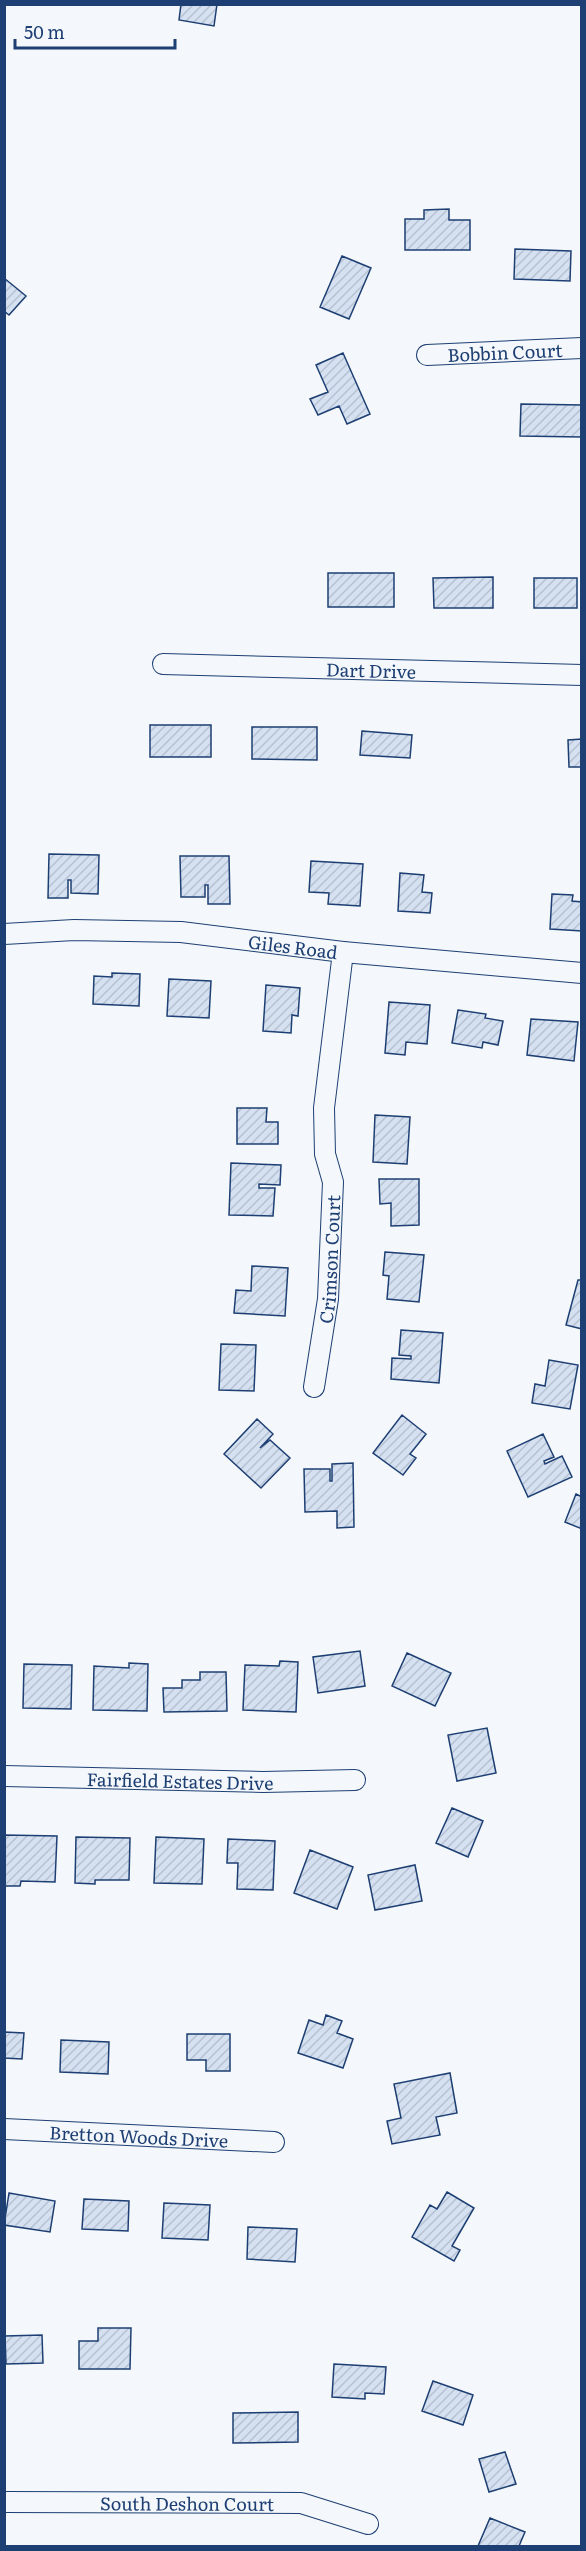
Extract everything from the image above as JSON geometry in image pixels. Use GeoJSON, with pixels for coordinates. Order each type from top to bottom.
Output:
{"type":"FeatureCollection","features":[{"type":"Feature","properties":{"kind":"street","name":"Bobbin Court"},"geometry":{"type":"LineString","coordinates":[[427,355],[582,348]]}},
{"type":"Feature","properties":{"kind":"street","name":"Dart Drive"},"geometry":{"type":"LineString","coordinates":[[163,664],[582,675]]}},
{"type":"Feature","properties":{"kind":"street","name":"Giles Road"},"geometry":{"type":"LineString","coordinates":[[4,934],[74,930],[181,932],[343,952],[582,973]]}},
{"type":"Feature","properties":{"kind":"street","name":"Crimson Court"},"geometry":{"type":"LineString","coordinates":[[314,1388],[327,1299],[333,1182],[325,1154],[324,1108],[343,952]]}},
{"type":"Feature","properties":{"kind":"street","name":"Fairfield Estates Drive"},"geometry":{"type":"LineString","coordinates":[[4,1776],[263,1782],[355,1780]]}},
{"type":"Feature","properties":{"kind":"street","name":"Bretton Woods Drive"},"geometry":{"type":"LineString","coordinates":[[4,2128],[274,2142]]}},
{"type":"Feature","properties":{"kind":"street","name":"South Deshon Court"},"geometry":{"type":"LineString","coordinates":[[4,2502],[301,2503],[368,2524]]}},
{"type":"Feature","properties":{"kind":"building"},"geometry":{"type":"Polygon","coordinates":[[[181,4],[217,4],[214,26],[179,20],[181,4]]]}},
{"type":"Feature","properties":{"kind":"building"},"geometry":{"type":"Polygon","coordinates":[[[449,209],[449,220],[470,220],[470,250],[405,250],[405,219],[424,219],[424,210],[449,209]]]}},
{"type":"Feature","properties":{"kind":"building"},"geometry":{"type":"Polygon","coordinates":[[[515,249],[571,251],[570,281],[514,279],[515,249]]]}},
{"type":"Feature","properties":{"kind":"building"},"geometry":{"type":"Polygon","coordinates":[[[342,256],[371,268],[349,319],[320,307],[342,256]]]}},
{"type":"Feature","properties":{"kind":"building"},"geometry":{"type":"Polygon","coordinates":[[[4,278],[26,296],[9,315],[4,311],[4,278]]]}},
{"type":"Feature","properties":{"kind":"building"},"geometry":{"type":"Polygon","coordinates":[[[343,353],[370,414],[347,424],[339,406],[318,415],[310,399],[328,392],[316,365],[343,353]]]}},
{"type":"Feature","properties":{"kind":"building"},"geometry":{"type":"Polygon","coordinates":[[[521,404],[582,405],[582,437],[520,436],[521,404]]]}},
{"type":"Feature","properties":{"kind":"building"},"geometry":{"type":"Polygon","coordinates":[[[328,573],[394,573],[394,607],[328,607],[328,573]]]}},
{"type":"Feature","properties":{"kind":"building"},"geometry":{"type":"Polygon","coordinates":[[[493,577],[493,608],[434,608],[433,578],[493,577]]]}},
{"type":"Feature","properties":{"kind":"building"},"geometry":{"type":"Polygon","coordinates":[[[534,578],[577,578],[577,608],[534,608],[534,578]]]}},
{"type":"Feature","properties":{"kind":"building"},"geometry":{"type":"Polygon","coordinates":[[[150,725],[211,725],[211,757],[150,757],[150,725]]]}},
{"type":"Feature","properties":{"kind":"building"},"geometry":{"type":"Polygon","coordinates":[[[252,727],[317,727],[317,760],[252,759],[252,727]]]}},
{"type":"Feature","properties":{"kind":"building"},"geometry":{"type":"Polygon","coordinates":[[[362,731],[412,735],[410,758],[360,755],[362,731]]]}},
{"type":"Feature","properties":{"kind":"building"},"geometry":{"type":"Polygon","coordinates":[[[582,739],[582,767],[569,767],[568,740],[582,739]]]}},
{"type":"Feature","properties":{"kind":"building"},"geometry":{"type":"Polygon","coordinates":[[[49,854],[99,855],[98,894],[71,893],[71,880],[68,880],[68,898],[48,898],[49,854]]]}},
{"type":"Feature","properties":{"kind":"building"},"geometry":{"type":"Polygon","coordinates":[[[180,856],[229,856],[230,904],[208,904],[208,885],[205,885],[205,897],[181,897],[180,856]]]}},
{"type":"Feature","properties":{"kind":"building"},"geometry":{"type":"Polygon","coordinates":[[[311,861],[363,864],[360,906],[328,904],[329,893],[309,892],[311,861]]]}},
{"type":"Feature","properties":{"kind":"building"},"geometry":{"type":"Polygon","coordinates":[[[400,873],[424,875],[422,892],[432,893],[430,913],[398,911],[400,873]]]}},
{"type":"Feature","properties":{"kind":"building"},"geometry":{"type":"Polygon","coordinates":[[[552,894],[573,895],[572,901],[582,902],[582,931],[550,929],[552,894]]]}},
{"type":"Feature","properties":{"kind":"building"},"geometry":{"type":"Polygon","coordinates":[[[112,973],[140,974],[139,1006],[93,1004],[94,976],[112,977],[112,973]]]}},
{"type":"Feature","properties":{"kind":"building"},"geometry":{"type":"Polygon","coordinates":[[[169,979],[211,981],[209,1018],[167,1016],[169,979]]]}},
{"type":"Feature","properties":{"kind":"building"},"geometry":{"type":"Polygon","coordinates":[[[266,985],[300,988],[298,1016],[292,1015],[291,1033],[263,1031],[266,985]]]}},
{"type":"Feature","properties":{"kind":"building"},"geometry":{"type":"Polygon","coordinates":[[[389,1002],[430,1005],[427,1044],[406,1042],[405,1055],[385,1053],[389,1002]]]}},
{"type":"Feature","properties":{"kind":"building"},"geometry":{"type":"Polygon","coordinates":[[[458,1010],[486,1014],[485,1018],[503,1021],[498,1045],[483,1042],[482,1048],[452,1043],[458,1010]]]}},
{"type":"Feature","properties":{"kind":"building"},"geometry":{"type":"Polygon","coordinates":[[[531,1019],[578,1022],[574,1061],[527,1055],[531,1019]]]}},
{"type":"Feature","properties":{"kind":"building"},"geometry":{"type":"Polygon","coordinates":[[[237,1108],[267,1108],[266,1122],[278,1122],[278,1144],[237,1144],[237,1108]]]}},
{"type":"Feature","properties":{"kind":"building"},"geometry":{"type":"Polygon","coordinates":[[[375,1115],[410,1117],[407,1164],[373,1162],[375,1115]]]}},
{"type":"Feature","properties":{"kind":"building"},"geometry":{"type":"Polygon","coordinates":[[[231,1163],[281,1165],[280,1185],[259,1184],[259,1188],[275,1188],[273,1216],[229,1215],[231,1163]]]}},
{"type":"Feature","properties":{"kind":"building"},"geometry":{"type":"Polygon","coordinates":[[[379,1179],[419,1179],[419,1225],[391,1226],[391,1203],[380,1204],[379,1179]]]}},
{"type":"Feature","properties":{"kind":"building"},"geometry":{"type":"Polygon","coordinates":[[[385,1252],[424,1255],[419,1302],[387,1299],[389,1276],[383,1275],[385,1252]]]}},
{"type":"Feature","properties":{"kind":"building"},"geometry":{"type":"Polygon","coordinates":[[[252,1266],[288,1268],[285,1316],[234,1313],[236,1290],[251,1291],[252,1266]]]}},
{"type":"Feature","properties":{"kind":"building"},"geometry":{"type":"Polygon","coordinates":[[[578,1280],[582,1280],[582,1329],[566,1325],[578,1280]]]}},
{"type":"Feature","properties":{"kind":"building"},"geometry":{"type":"Polygon","coordinates":[[[401,1330],[443,1333],[439,1383],[391,1379],[392,1358],[411,1359],[411,1356],[399,1355],[401,1330]]]}},
{"type":"Feature","properties":{"kind":"building"},"geometry":{"type":"Polygon","coordinates":[[[221,1344],[256,1345],[254,1391],[219,1390],[221,1344]]]}},
{"type":"Feature","properties":{"kind":"building"},"geometry":{"type":"Polygon","coordinates":[[[549,1360],[578,1365],[570,1409],[532,1403],[535,1384],[545,1386],[549,1360]]]}},
{"type":"Feature","properties":{"kind":"building"},"geometry":{"type":"Polygon","coordinates":[[[402,1415],[426,1434],[410,1454],[416,1458],[403,1475],[373,1453],[402,1415]]]}},
{"type":"Feature","properties":{"kind":"building"},"geometry":{"type":"Polygon","coordinates":[[[257,1419],[273,1434],[260,1448],[270,1440],[290,1458],[261,1488],[224,1454],[257,1419]]]}},
{"type":"Feature","properties":{"kind":"building"},"geometry":{"type":"Polygon","coordinates":[[[543,1434],[554,1457],[544,1461],[545,1464],[562,1456],[572,1477],[528,1497],[507,1451],[543,1434]]]}},
{"type":"Feature","properties":{"kind":"building"},"geometry":{"type":"Polygon","coordinates":[[[353,1463],[354,1527],[337,1528],[337,1511],[305,1512],[304,1469],[330,1469],[330,1481],[332,1481],[332,1464],[353,1463]]]}},
{"type":"Feature","properties":{"kind":"building"},"geometry":{"type":"Polygon","coordinates":[[[576,1494],[582,1497],[582,1529],[565,1522],[576,1494]]]}},
{"type":"Feature","properties":{"kind":"building"},"geometry":{"type":"Polygon","coordinates":[[[360,1651],[365,1686],[318,1693],[313,1657],[360,1651]]]}},
{"type":"Feature","properties":{"kind":"building"},"geometry":{"type":"Polygon","coordinates":[[[407,1653],[451,1673],[435,1706],[392,1686],[407,1653]]]}},
{"type":"Feature","properties":{"kind":"building"},"geometry":{"type":"Polygon","coordinates":[[[280,1661],[298,1662],[296,1712],[243,1710],[245,1665],[279,1666],[280,1661]]]}},
{"type":"Feature","properties":{"kind":"building"},"geometry":{"type":"Polygon","coordinates":[[[129,1663],[148,1664],[147,1711],[93,1710],[94,1666],[129,1668],[129,1663]]]}},
{"type":"Feature","properties":{"kind":"building"},"geometry":{"type":"Polygon","coordinates":[[[24,1664],[72,1665],[71,1709],[23,1708],[24,1664]]]}},
{"type":"Feature","properties":{"kind":"building"},"geometry":{"type":"Polygon","coordinates":[[[200,1672],[226,1672],[227,1711],[164,1712],[163,1688],[182,1688],[182,1680],[200,1680],[200,1672]]]}},
{"type":"Feature","properties":{"kind":"building"},"geometry":{"type":"Polygon","coordinates":[[[487,1728],[496,1773],[457,1781],[448,1735],[487,1728]]]}},
{"type":"Feature","properties":{"kind":"building"},"geometry":{"type":"Polygon","coordinates":[[[452,1808],[483,1821],[468,1857],[436,1843],[452,1808]]]}},
{"type":"Feature","properties":{"kind":"building"},"geometry":{"type":"Polygon","coordinates":[[[4,1835],[57,1836],[55,1882],[21,1881],[20,1886],[4,1886],[4,1835]]]}},
{"type":"Feature","properties":{"kind":"building"},"geometry":{"type":"Polygon","coordinates":[[[76,1837],[130,1838],[129,1880],[95,1880],[95,1884],[75,1883],[76,1837]]]}},
{"type":"Feature","properties":{"kind":"building"},"geometry":{"type":"Polygon","coordinates":[[[156,1837],[204,1839],[202,1884],[154,1883],[156,1837]]]}},
{"type":"Feature","properties":{"kind":"building"},"geometry":{"type":"Polygon","coordinates":[[[228,1839],[275,1841],[273,1890],[237,1889],[238,1863],[227,1863],[228,1839]]]}},
{"type":"Feature","properties":{"kind":"building"},"geometry":{"type":"Polygon","coordinates":[[[310,1850],[353,1867],[337,1909],[294,1893],[310,1850]]]}},
{"type":"Feature","properties":{"kind":"building"},"geometry":{"type":"Polygon","coordinates":[[[415,1865],[422,1901],[375,1910],[368,1875],[415,1865]]]}},
{"type":"Feature","properties":{"kind":"building"},"geometry":{"type":"Polygon","coordinates":[[[326,2015],[342,2021],[337,2033],[353,2039],[343,2068],[298,2053],[309,2020],[323,2025],[326,2015]]]}},
{"type":"Feature","properties":{"kind":"building"},"geometry":{"type":"Polygon","coordinates":[[[4,2032],[24,2033],[22,2059],[4,2058],[4,2032]]]}},
{"type":"Feature","properties":{"kind":"building"},"geometry":{"type":"Polygon","coordinates":[[[187,2034],[230,2034],[230,2071],[206,2071],[206,2060],[187,2060],[187,2034]]]}},
{"type":"Feature","properties":{"kind":"building"},"geometry":{"type":"Polygon","coordinates":[[[61,2040],[109,2042],[108,2074],[60,2072],[61,2040]]]}},
{"type":"Feature","properties":{"kind":"building"},"geometry":{"type":"Polygon","coordinates":[[[450,2073],[457,2113],[436,2117],[440,2135],[392,2144],[387,2121],[401,2118],[394,2084],[450,2073]]]}},
{"type":"Feature","properties":{"kind":"building"},"geometry":{"type":"Polygon","coordinates":[[[447,2192],[474,2208],[452,2246],[460,2250],[454,2261],[412,2237],[430,2205],[437,2209],[447,2192]]]}},
{"type":"Feature","properties":{"kind":"building"},"geometry":{"type":"Polygon","coordinates":[[[9,2193],[55,2201],[50,2232],[4,2225],[9,2193]]]}},
{"type":"Feature","properties":{"kind":"building"},"geometry":{"type":"Polygon","coordinates":[[[84,2199],[129,2201],[128,2231],[82,2229],[84,2199]]]}},
{"type":"Feature","properties":{"kind":"building"},"geometry":{"type":"Polygon","coordinates":[[[164,2203],[210,2205],[208,2240],[162,2238],[164,2203]]]}},
{"type":"Feature","properties":{"kind":"building"},"geometry":{"type":"Polygon","coordinates":[[[248,2227],[297,2229],[295,2262],[247,2259],[248,2227]]]}},
{"type":"Feature","properties":{"kind":"building"},"geometry":{"type":"Polygon","coordinates":[[[98,2328],[131,2328],[130,2369],[79,2369],[79,2341],[98,2341],[98,2328]]]}},
{"type":"Feature","properties":{"kind":"building"},"geometry":{"type":"Polygon","coordinates":[[[42,2335],[43,2363],[6,2364],[5,2336],[42,2335]]]}},
{"type":"Feature","properties":{"kind":"building"},"geometry":{"type":"Polygon","coordinates":[[[334,2364],[386,2367],[384,2394],[365,2393],[365,2399],[332,2397],[334,2364]]]}},
{"type":"Feature","properties":{"kind":"building"},"geometry":{"type":"Polygon","coordinates":[[[433,2381],[473,2395],[463,2425],[422,2411],[433,2381]]]}},
{"type":"Feature","properties":{"kind":"building"},"geometry":{"type":"Polygon","coordinates":[[[298,2412],[298,2442],[233,2443],[233,2413],[298,2412]]]}},
{"type":"Feature","properties":{"kind":"building"},"geometry":{"type":"Polygon","coordinates":[[[505,2452],[516,2484],[489,2492],[479,2459],[505,2452]]]}},
{"type":"Feature","properties":{"kind":"building"},"geometry":{"type":"Polygon","coordinates":[[[490,2518],[525,2532],[519,2546],[478,2546],[490,2518]]]}}]}
